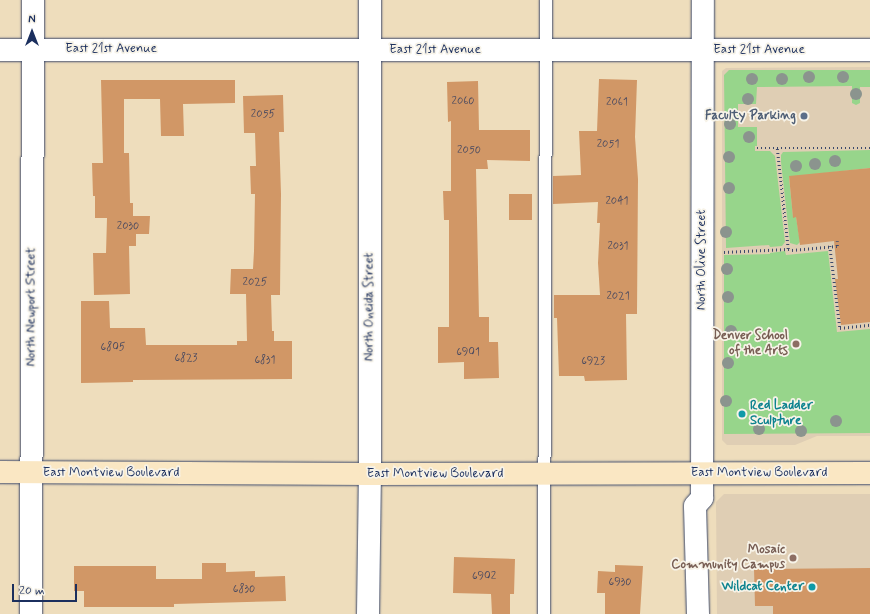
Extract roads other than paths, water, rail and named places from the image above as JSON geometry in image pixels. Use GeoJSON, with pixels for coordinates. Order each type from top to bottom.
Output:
{"type":"FeatureCollection","features":[{"type":"Feature","properties":{"kind":"main road","name":"East Montview Boulevard"},"geometry":{"type":"LineString","coordinates":[[0,472],[370,474],[870,473]]}},
{"type":"Feature","properties":{"kind":"street","name":"North Newport Street"},"geometry":{"type":"LineString","coordinates":[[31,614],[33,0]]}},
{"type":"Feature","properties":{"kind":"street","name":"North Oneida Street"},"geometry":{"type":"LineString","coordinates":[[368,614],[370,474],[370,0]]}},
{"type":"Feature","properties":{"kind":"street","name":"North Olive Street"},"geometry":{"type":"LineString","coordinates":[[698,614],[695,506],[702,498],[703,0]]}},
{"type":"Feature","properties":{"kind":"street","name":"East 21st Avenue"},"geometry":{"type":"LineString","coordinates":[[0,50],[870,50]]}},
{"type":"Feature","properties":{"kind":"lane"},"geometry":{"type":"LineString","coordinates":[[544,614],[546,474],[546,0]]}},
{"type":"Feature","properties":{"kind":"place","name":"Faculty Parking"},"geometry":{"type":"Point","coordinates":[804,116]}},
{"type":"Feature","properties":{"kind":"place","name":"Denver School of the Arts"},"geometry":{"type":"Point","coordinates":[796,344]}},
{"type":"Feature","properties":{"kind":"place","name":"Red Ladder Sculpture"},"geometry":{"type":"Point","coordinates":[742,414]}},
{"type":"Feature","properties":{"kind":"place","name":"Mosaic Community Campus"},"geometry":{"type":"Point","coordinates":[793,558]}},
{"type":"Feature","properties":{"kind":"place","name":"Wildcat Center"},"geometry":{"type":"Point","coordinates":[812,587]}}]}
